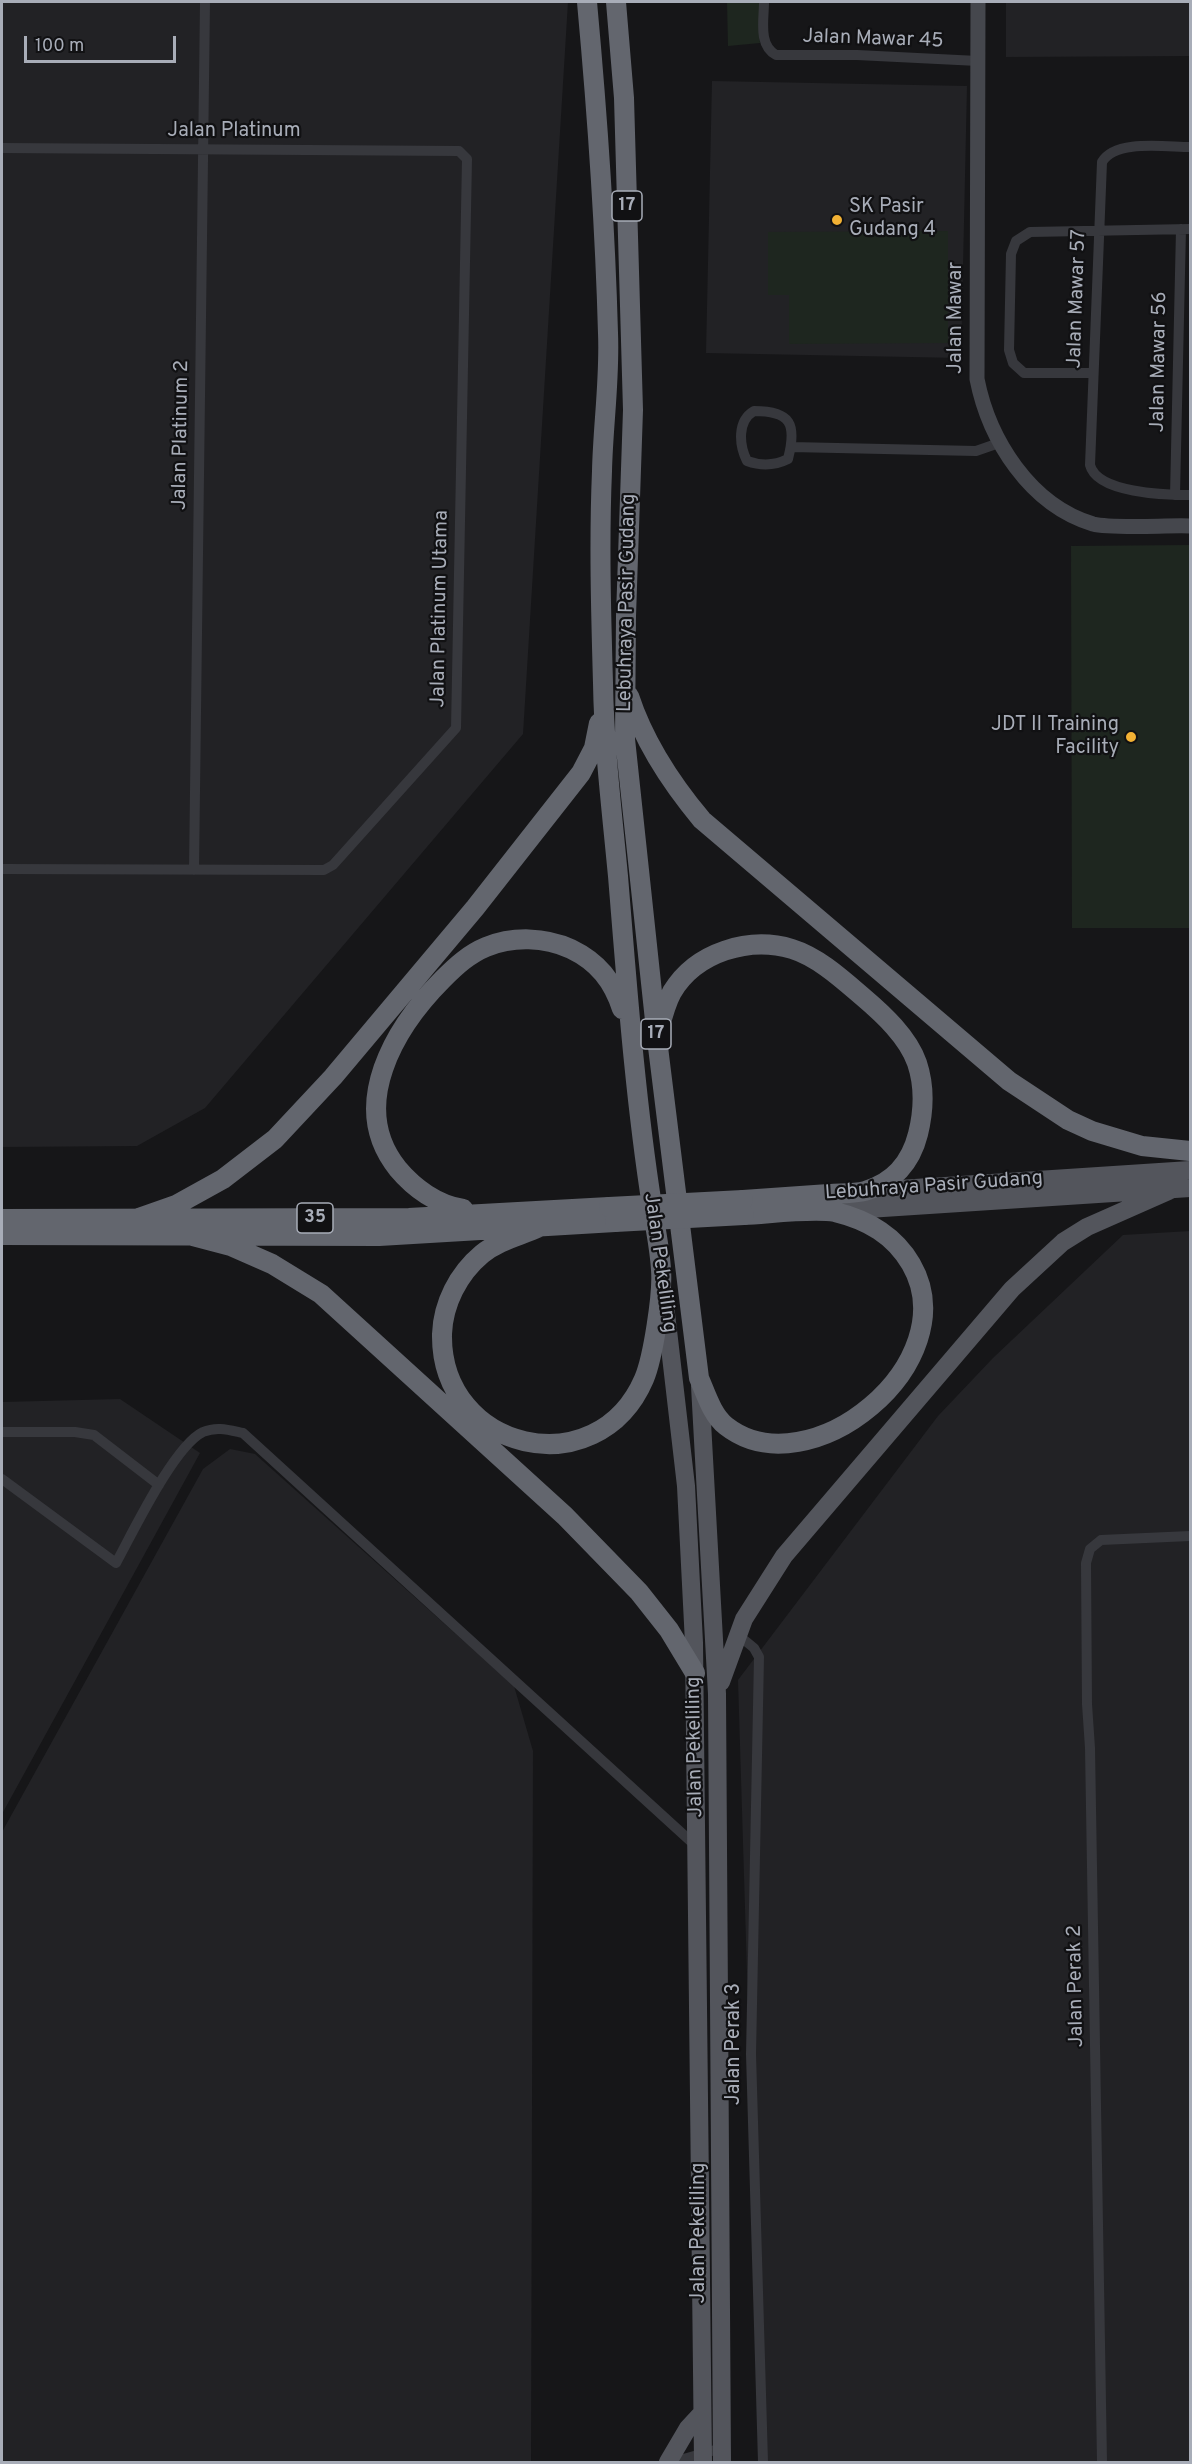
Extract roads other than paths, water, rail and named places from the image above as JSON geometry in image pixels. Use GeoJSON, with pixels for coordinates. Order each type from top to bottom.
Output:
{"type":"FeatureCollection","features":[{"type":"Feature","properties":{"kind":"highway","name":"Lebuhraya Pasir Gudang"},"geometry":{"type":"LineString","coordinates":[[587,2],[595,93],[609,336],[602,470],[603,688],[631,1034]]}},
{"type":"Feature","properties":{"kind":"highway","name":"Lebuhraya Pasir Gudang"},"geometry":{"type":"LineString","coordinates":[[616,2],[624,98],[633,410],[626,616],[625,739],[657,1039],[699,1378],[711,1406],[725,1426],[753,1440],[786,1444],[805,1442],[847,1422],[882,1394],[903,1372],[918,1344],[923,1326],[924,1305],[914,1269],[900,1248],[881,1230],[860,1219],[832,1212],[743,1208]]}},
{"type":"Feature","properties":{"kind":"highway"},"geometry":{"type":"LineString","coordinates":[[139,1218],[176,1204],[223,1179],[275,1139],[333,1077],[475,908],[581,773],[594,748],[603,688]]}},
{"type":"Feature","properties":{"kind":"highway"},"geometry":{"type":"LineString","coordinates":[[627,688],[633,708],[654,754],[678,791],[702,820],[1009,1081],[1068,1120],[1092,1131],[1142,1146],[1191,1152]]}},
{"type":"Feature","properties":{"kind":"highway"},"geometry":{"type":"LineString","coordinates":[[612,1215],[491,1212],[441,1203],[405,1178],[392,1161],[377,1121],[378,1080],[397,1036],[415,1009],[460,962],[486,946],[511,940],[540,939],[561,944],[584,955],[604,973],[617,994],[631,1034]]}},
{"type":"Feature","properties":{"kind":"highway"},"geometry":{"type":"LineString","coordinates":[[657,1039],[671,993],[698,965],[715,954],[739,946],[767,944],[793,950],[829,970],[888,1019],[916,1060],[921,1076],[923,1113],[910,1157],[899,1172],[865,1191]]}},
{"type":"Feature","properties":{"kind":"highway","name":"Jalan Pekeliling"},"geometry":{"type":"LineString","coordinates":[[631,1034],[644,1156],[662,1274]]}},
{"type":"Feature","properties":{"kind":"highway","name":"Lebuhraya Pasir Gudang"},"geometry":{"type":"LineString","coordinates":[[612,1215],[743,1208],[865,1191]]}},
{"type":"Feature","properties":{"kind":"highway","name":"35"},"geometry":{"type":"LineString","coordinates":[[2,1219],[409,1218],[491,1212]]}},
{"type":"Feature","properties":{"kind":"highway"},"geometry":{"type":"LineString","coordinates":[[612,1215],[540,1227],[502,1241],[483,1253],[466,1270],[453,1289],[442,1321],[442,1352],[451,1385],[468,1409],[485,1425],[503,1436],[538,1445],[566,1443],[595,1434],[614,1420],[632,1400],[643,1380],[650,1360],[662,1274]]}},
{"type":"Feature","properties":{"kind":"highway","name":"35"},"geometry":{"type":"LineString","coordinates":[[2,1235],[379,1236],[540,1227]]}},
{"type":"Feature","properties":{"kind":"highway"},"geometry":{"type":"LineString","coordinates":[[193,1236],[231,1246],[272,1264],[321,1294],[565,1516],[639,1592],[669,1630],[695,1673]]}},
{"type":"Feature","properties":{"kind":"main road","name":"Lebuhraya Pasir Gudang"},"geometry":{"type":"LineString","coordinates":[[865,1191],[1191,1170]]}},
{"type":"Feature","properties":{"kind":"main road","name":"Lebuhraya Pasir Gudang"},"geometry":{"type":"LineString","coordinates":[[832,1212],[1182,1188]]}},
{"type":"Feature","properties":{"kind":"main road"},"geometry":{"type":"LineString","coordinates":[[717,1694],[737,1634],[754,1601],[784,1556],[1012,1289],[1040,1261],[1079,1232],[1182,1188]]}},
{"type":"Feature","properties":{"kind":"main road","name":"Jalan Pekeliling"},"geometry":{"type":"LineString","coordinates":[[662,1274],[686,1486],[695,1673],[703,2457]]}},
{"type":"Feature","properties":{"kind":"main road","name":"Jalan Pekeliling"},"geometry":{"type":"LineString","coordinates":[[699,1378],[717,1694],[722,2455]]}},
{"type":"Feature","properties":{"kind":"main road"},"geometry":{"type":"LineString","coordinates":[[671,2463],[688,2428],[701,2414]]}},
{"type":"Feature","properties":{"kind":"street","name":"Jalan Platinum 2"},"geometry":{"type":"LineString","coordinates":[[194,870],[205,2]]}},
{"type":"Feature","properties":{"kind":"street","name":"Jalan Mawar 45"},"geometry":{"type":"LineString","coordinates":[[764,2],[764,41],[768,51],[776,56],[857,55],[978,61]]}},
{"type":"Feature","properties":{"kind":"street","name":"Jalan Mawar"},"geometry":{"type":"LineString","coordinates":[[978,2],[977,379],[981,397],[999,443],[1038,491],[1078,517],[1095,524],[1191,526]]}},
{"type":"Feature","properties":{"kind":"street","name":"Jalan Mawar 57"},"geometry":{"type":"LineString","coordinates":[[1175,495],[1104,483],[1094,475],[1089,465],[1098,229],[1102,162],[1110,151],[1124,147],[1191,147]]}},
{"type":"Feature","properties":{"kind":"street","name":"Jalan Platinum"},"geometry":{"type":"LineString","coordinates":[[2,148],[459,151],[465,154]]}},
{"type":"Feature","properties":{"kind":"street","name":"Jalan Platinum Utama"},"geometry":{"type":"LineString","coordinates":[[2,869],[329,868],[458,724],[467,159],[465,154]]}},
{"type":"Feature","properties":{"kind":"street"},"geometry":{"type":"LineString","coordinates":[[1093,373],[1024,373],[1013,363],[1009,350],[1011,254],[1016,241],[1030,232],[1098,229],[1186,230]]}},
{"type":"Feature","properties":{"kind":"street","name":"Jalan Mawar 56"},"geometry":{"type":"LineString","coordinates":[[1175,495],[1186,230]]}},
{"type":"Feature","properties":{"kind":"street"},"geometry":{"type":"LineString","coordinates":[[754,411],[777,411],[785,416],[790,426],[791,447],[788,459],[777,465],[747,461],[741,449],[742,424],[754,411]]}},
{"type":"Feature","properties":{"kind":"street"},"geometry":{"type":"LineString","coordinates":[[791,447],[976,451],[999,443]]}},
{"type":"Feature","properties":{"kind":"street"},"geometry":{"type":"LineString","coordinates":[[1175,495],[1191,495]]}},
{"type":"Feature","properties":{"kind":"street"},"geometry":{"type":"LineString","coordinates":[[2,1479],[116,1563],[159,1485],[192,1439],[220,1427],[243,1433],[697,1847]]}},
{"type":"Feature","properties":{"kind":"street"},"geometry":{"type":"LineString","coordinates":[[2,1432],[75,1432],[94,1435],[159,1485]]}},
{"type":"Feature","properties":{"kind":"street","name":"Jalan Perak 2"},"geometry":{"type":"LineString","coordinates":[[1102,2463],[1086,1563],[1087,1556],[1095,1544],[1108,1539],[1191,1536]]}},
{"type":"Feature","properties":{"kind":"street","name":"Jalan Perak 3"},"geometry":{"type":"LineString","coordinates":[[737,1634],[754,1648],[759,1656],[751,2054],[763,2463]]}},
{"type":"Feature","properties":{"kind":"street"},"geometry":{"type":"LineString","coordinates":[[671,2463],[722,2455]]}},
{"type":"Feature","properties":{"kind":"place","name":"SK Pasir Gudang 4"},"geometry":{"type":"Point","coordinates":[837,220]}},
{"type":"Feature","properties":{"kind":"place","name":"JDT II Training Facility"},"geometry":{"type":"Point","coordinates":[1131,737]}}]}
